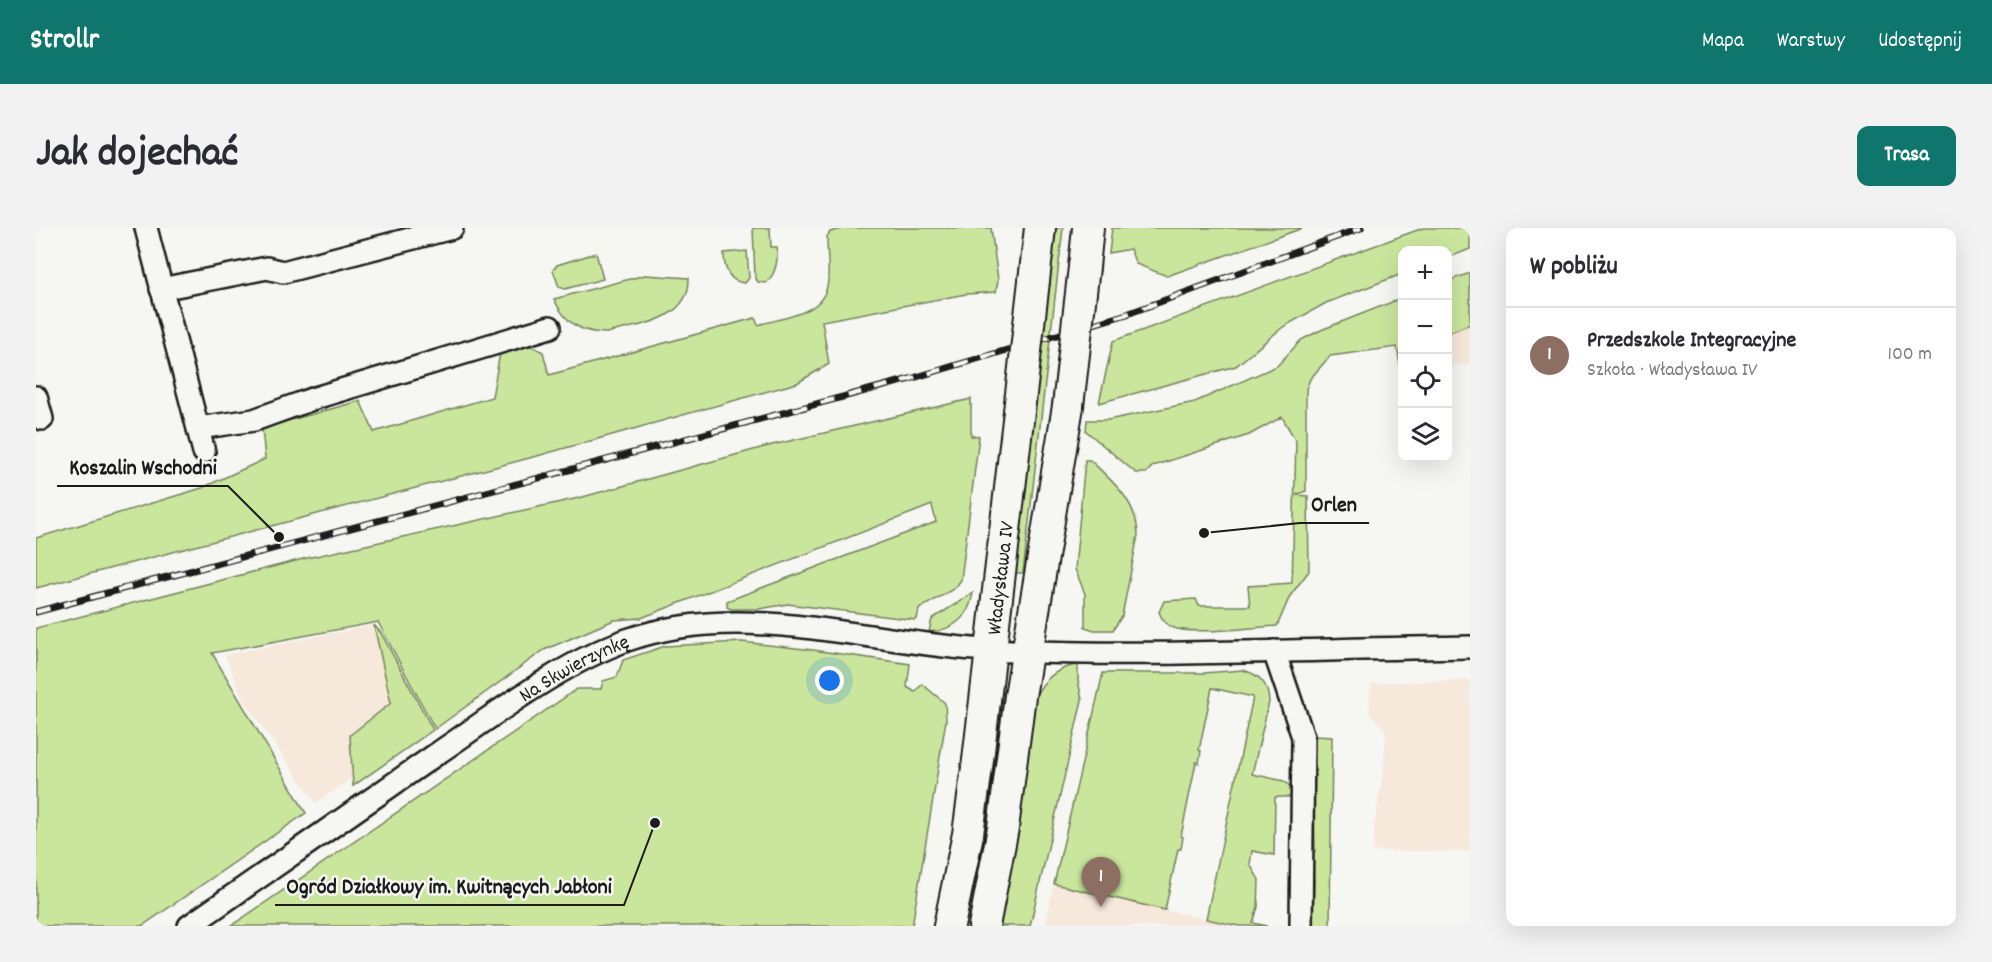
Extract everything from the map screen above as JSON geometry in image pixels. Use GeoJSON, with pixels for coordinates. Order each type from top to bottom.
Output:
{"type":"FeatureCollection","features":[{"type":"Feature","properties":{"kind":"main road","name":"Władysława IV"},"geometry":{"type":"LineString","coordinates":[[949,926],[970,819],[982,732],[1040,228]]}},
{"type":"Feature","properties":{"kind":"main road","name":"Władysława IV"},"geometry":{"type":"LineString","coordinates":[[984,926],[1008,800],[1028,651],[1068,406],[1089,228]]}},
{"type":"Feature","properties":{"kind":"street"},"geometry":{"type":"LineString","coordinates":[[146,228],[204,452]]}},
{"type":"Feature","properties":{"kind":"street"},"geometry":{"type":"LineString","coordinates":[[161,289],[267,268],[283,272],[452,228]]}},
{"type":"Feature","properties":{"kind":"street"},"geometry":{"type":"LineString","coordinates":[[198,429],[254,420],[315,398],[549,327]]}},
{"type":"Feature","properties":{"kind":"street"},"geometry":{"type":"LineString","coordinates":[[36,397],[42,419]]}},
{"type":"Feature","properties":{"kind":"street","name":"Na Skwierzynkę"},"geometry":{"type":"LineString","coordinates":[[189,926],[553,676],[626,640],[676,627],[721,622],[779,625],[963,649],[1028,651]]}},
{"type":"Feature","properties":{"kind":"street","name":"Władysława IV"},"geometry":{"type":"LineString","coordinates":[[1028,651],[1141,653],[1470,647]]}},
{"type":"Feature","properties":{"kind":"street"},"geometry":{"type":"LineString","coordinates":[[1274,651],[1303,737],[1301,926]]}},
{"type":"Feature","properties":{"kind":"shaded area"},"geometry":{"type":"Polygon","coordinates":[[[1470,324],[1470,365],[1452,365],[1452,331],[1470,324]]]}},
{"type":"Feature","properties":{"kind":"shaded area"},"geometry":{"type":"Polygon","coordinates":[[[374,625],[391,703],[350,735],[352,778],[316,803],[243,699],[225,655],[374,625]]]}},
{"type":"Feature","properties":{"kind":"shaded area"},"geometry":{"type":"Polygon","coordinates":[[[1470,680],[1470,851],[1373,851],[1386,731],[1369,712],[1371,683],[1470,680]]]}},
{"type":"Feature","properties":{"kind":"shaded area"},"geometry":{"type":"Polygon","coordinates":[[[1054,884],[1165,910],[1239,926],[1045,926],[1054,884]]]}},
{"type":"Feature","properties":{"kind":"green space"},"geometry":{"type":"Polygon","coordinates":[[[753,228],[770,228],[771,247],[777,247],[776,266],[766,283],[758,282],[755,277],[753,228]]]}},
{"type":"Feature","properties":{"kind":"green space"},"geometry":{"type":"Polygon","coordinates":[[[846,228],[991,228],[998,280],[996,292],[966,294],[822,321],[829,364],[797,383],[537,456],[36,588],[36,538],[202,488],[265,459],[262,428],[360,401],[374,432],[492,397],[500,353],[528,344],[543,352],[549,375],[755,318],[758,325],[802,313],[820,301],[825,292],[828,280],[827,237],[830,232],[846,228]]]}},
{"type":"Feature","properties":{"kind":"green space"},"geometry":{"type":"Polygon","coordinates":[[[1052,228],[1063,228],[1023,573],[1013,573],[1052,228]]]}},
{"type":"Feature","properties":{"kind":"green space"},"geometry":{"type":"Polygon","coordinates":[[[1112,228],[1303,228],[1167,276],[1136,264],[1130,249],[1109,253],[1112,228]]]}},
{"type":"Feature","properties":{"kind":"green space"},"geometry":{"type":"Polygon","coordinates":[[[1423,228],[1470,228],[1470,249],[1452,256],[1452,246],[1398,246],[1398,276],[1326,303],[1283,327],[1236,366],[1099,403],[1113,341],[1423,228]]]}},
{"type":"Feature","properties":{"kind":"green space"},"geometry":{"type":"Polygon","coordinates":[[[747,251],[749,278],[745,283],[735,280],[728,273],[724,253],[747,251]]]}},
{"type":"Feature","properties":{"kind":"green space"},"geometry":{"type":"Polygon","coordinates":[[[596,253],[603,279],[565,289],[559,287],[553,270],[557,265],[596,253]]]}},
{"type":"Feature","properties":{"kind":"green space"},"geometry":{"type":"Polygon","coordinates":[[[1470,273],[1470,324],[1452,331],[1452,300],[1452,280],[1470,273]]]}},
{"type":"Feature","properties":{"kind":"green space"},"geometry":{"type":"Polygon","coordinates":[[[645,275],[689,278],[687,292],[681,304],[660,319],[647,323],[606,333],[581,329],[563,314],[554,299],[645,275]]]}},
{"type":"Feature","properties":{"kind":"green space"},"geometry":{"type":"Polygon","coordinates":[[[1398,300],[1398,353],[1397,347],[1330,356],[1310,379],[1306,389],[1306,491],[1296,495],[1308,496],[1309,571],[1290,596],[1277,626],[1195,631],[1174,628],[1163,620],[1159,612],[1164,601],[1196,599],[1199,606],[1250,606],[1248,586],[1292,583],[1296,441],[1282,417],[1249,435],[1153,466],[1146,473],[1136,473],[1086,431],[1087,420],[1108,420],[1195,402],[1277,366],[1301,340],[1398,300]]]}},
{"type":"Feature","properties":{"kind":"green space"},"geometry":{"type":"Polygon","coordinates":[[[971,399],[971,436],[979,436],[961,580],[955,588],[919,609],[917,619],[788,604],[759,609],[731,609],[727,607],[727,601],[936,522],[932,505],[641,618],[614,620],[544,650],[435,729],[378,622],[212,653],[306,813],[142,926],[36,926],[36,628],[307,558],[579,498],[768,446],[971,399]]]}},
{"type":"Feature","properties":{"kind":"green space"},"geometry":{"type":"Polygon","coordinates":[[[1085,460],[1090,460],[1122,493],[1137,523],[1138,535],[1122,616],[1113,630],[1094,630],[1085,627],[1085,594],[1075,569],[1085,460]]]}},
{"type":"Feature","properties":{"kind":"green space"},"geometry":{"type":"Polygon","coordinates":[[[973,593],[968,609],[959,621],[946,629],[929,632],[932,619],[973,593]]]}},
{"type":"Feature","properties":{"kind":"green space"},"geometry":{"type":"Polygon","coordinates":[[[374,625],[381,633],[433,730],[353,786],[350,735],[391,703],[374,625]]]}},
{"type":"Feature","properties":{"kind":"green space"},"geometry":{"type":"Polygon","coordinates":[[[742,642],[910,664],[907,687],[915,692],[922,684],[945,703],[946,720],[912,926],[231,926],[577,689],[601,689],[603,681],[617,677],[623,660],[665,646],[742,642]]]}},
{"type":"Feature","properties":{"kind":"green space"},"geometry":{"type":"Polygon","coordinates":[[[1078,665],[1082,700],[1030,926],[996,926],[1035,697],[1052,675],[1064,668],[1078,665]]]}},
{"type":"Feature","properties":{"kind":"green space"},"geometry":{"type":"Polygon","coordinates":[[[1243,670],[1262,681],[1267,690],[1269,702],[1252,774],[1284,781],[1292,788],[1292,797],[1275,797],[1274,855],[1252,851],[1250,864],[1259,880],[1258,907],[1253,923],[1267,926],[1239,926],[1206,919],[1253,697],[1212,688],[1199,750],[1201,751],[1199,763],[1196,762],[1181,836],[1183,837],[1181,849],[1178,849],[1165,910],[1054,884],[1103,673],[1204,673],[1243,670]]]}},
{"type":"Feature","properties":{"kind":"green space"},"geometry":{"type":"Polygon","coordinates":[[[999,692],[1009,693],[996,801],[972,926],[961,926],[999,692]]]}},
{"type":"Feature","properties":{"kind":"green space"},"geometry":{"type":"Polygon","coordinates":[[[1313,736],[1332,737],[1330,926],[1313,926],[1314,879],[1308,874],[1308,855],[1315,851],[1313,736]]]}},
{"type":"Feature","properties":{"kind":"railway"},"geometry":{"type":"LineString","coordinates":[[36,612],[910,379],[1127,314],[1361,228]]}},
{"type":"Feature","properties":{"kind":"place","name":"Orlen"},"geometry":{"type":"Point","coordinates":[1204,533]}},
{"type":"Feature","properties":{"kind":"place","name":"Koszalin Wschodni"},"geometry":{"type":"Point","coordinates":[279,537]}},
{"type":"Feature","properties":{"kind":"place","name":"Ogród Działkowy im. Kwitnących Jabłoni"},"geometry":{"type":"Point","coordinates":[655,823]}},
{"type":"Feature","properties":{"kind":"place","name":"Przedszkole Integracyjne"},"geometry":{"type":"Point","coordinates":[1101,907]}}]}
